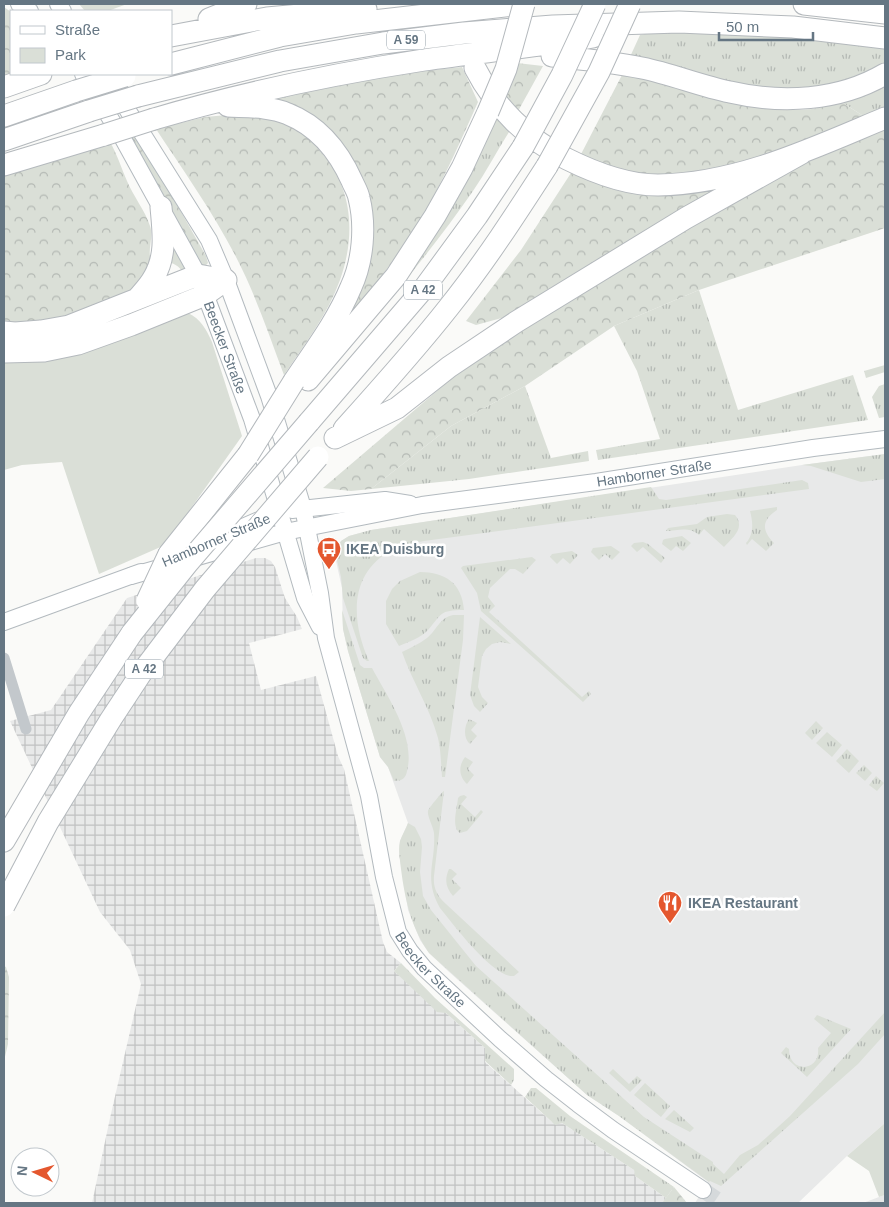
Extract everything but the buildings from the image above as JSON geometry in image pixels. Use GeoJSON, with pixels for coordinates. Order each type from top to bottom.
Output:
{"type":"FeatureCollection","features":[{"type":"Feature","properties":{"kind":"highway"},"geometry":{"type":"LineString","coordinates":[[172,35],[246,4]]}},
{"type":"Feature","properties":{"kind":"highway"},"geometry":{"type":"LineString","coordinates":[[172,35],[267,18],[426,4]]}},
{"type":"Feature","properties":{"kind":"highway"},"geometry":{"type":"LineString","coordinates":[[296,387],[396,276],[435,216],[462,168],[506,69],[523,4]]}},
{"type":"Feature","properties":{"kind":"highway","name":"A 59"},"geometry":{"type":"LineString","coordinates":[[172,64],[290,35],[356,23],[486,5],[523,4]]}},
{"type":"Feature","properties":{"kind":"highway","name":"A 42"},"geometry":{"type":"LineString","coordinates":[[4,841],[79,713],[132,633],[187,564],[425,287],[477,216],[523,147],[562,75],[595,4]]}},
{"type":"Feature","properties":{"kind":"highway","name":"A 42"},"geometry":{"type":"LineString","coordinates":[[4,906],[48,822],[142,672],[205,589],[318,457],[402,364],[450,306],[504,234],[547,166],[599,72],[630,4]]}},
{"type":"Feature","properties":{"kind":"highway"},"geometry":{"type":"LineString","coordinates":[[804,4],[885,13]]}},
{"type":"Feature","properties":{"kind":"highway"},"geometry":{"type":"LineString","coordinates":[[4,165],[206,104],[293,84],[425,60],[552,44],[679,22]]}},
{"type":"Feature","properties":{"kind":"highway","name":"A 59"},"geometry":{"type":"LineString","coordinates":[[4,140],[138,96],[280,61],[392,42],[464,33],[553,26],[679,22],[793,27],[885,38]]}},
{"type":"Feature","properties":{"kind":"highway"},"geometry":{"type":"LineString","coordinates":[[496,52],[590,60],[643,68],[731,92],[776,99],[814,98],[839,93],[875,80],[885,74]]}},
{"type":"Feature","properties":{"kind":"highway"},"geometry":{"type":"LineString","coordinates":[[475,68],[483,84],[514,121],[548,150],[585,168],[619,179],[656,185],[702,182],[744,172],[802,153],[885,118]]}},
{"type":"Feature","properties":{"kind":"highway"},"geometry":{"type":"LineString","coordinates":[[4,87],[38,75]]}},
{"type":"Feature","properties":{"kind":"highway"},"geometry":{"type":"LineString","coordinates":[[4,116],[79,82],[122,75]]}},
{"type":"Feature","properties":{"kind":"highway"},"geometry":{"type":"LineString","coordinates":[[132,633],[169,554],[248,455],[296,387],[352,286],[360,257],[363,228],[359,197],[345,166],[329,143],[309,125],[287,113],[265,108],[206,104]]}},
{"type":"Feature","properties":{"kind":"highway"},"geometry":{"type":"LineString","coordinates":[[336,438],[397,408],[449,368],[516,322],[686,218],[802,153]]}},
{"type":"Feature","properties":{"kind":"highway"},"geometry":{"type":"LineString","coordinates":[[137,300],[154,278],[161,262],[164,250],[161,207]]}},
{"type":"Feature","properties":{"kind":"highway"},"geometry":{"type":"LineString","coordinates":[[4,332],[41,331],[69,326],[137,300],[226,280]]}},
{"type":"Feature","properties":{"kind":"highway"},"geometry":{"type":"LineString","coordinates":[[4,352],[44,351],[78,344],[131,325],[202,285]]}},
{"type":"Feature","properties":{"kind":"street","name":"Beecker Straße"},"geometry":{"type":"LineString","coordinates":[[122,75],[209,240],[226,280],[269,396],[308,527],[326,638],[369,796],[384,877],[398,932],[410,951],[431,975],[500,1039],[571,1099],[613,1130],[703,1190]]}},
{"type":"Feature","properties":{"kind":"street","name":"Beecker Straße"},"geometry":{"type":"LineString","coordinates":[[79,82],[123,139],[202,285],[252,419],[305,598],[326,638]]}},
{"type":"Feature","properties":{"kind":"street","name":"Hamborner Straße"},"geometry":{"type":"LineString","coordinates":[[4,622],[131,576],[308,527],[422,505],[596,482],[813,448],[885,439]]}},
{"type":"Feature","properties":{"kind":"street","name":"Hamborner Straße"},"geometry":{"type":"LineString","coordinates":[[131,576],[257,520],[279,513],[303,508],[385,500],[422,505]]}},
{"type":"Feature","properties":{"kind":"street"},"geometry":{"type":"LineString","coordinates":[[4,658],[26,729]]}},
{"type":"Feature","properties":{"kind":"shaded area"},"geometry":{"type":"Polygon","coordinates":[[[885,454],[885,1123],[798,1203],[695,1203],[708,1182],[619,1116],[587,1095],[448,971],[429,953],[420,940],[408,910],[399,852],[400,841],[408,823],[388,767],[380,757],[348,651],[343,629],[342,588],[336,561],[336,548],[341,541],[349,536],[371,530],[885,454]]]}},
{"type":"Feature","properties":{"kind":"shaded area"},"geometry":{"type":"Polygon","coordinates":[[[256,558],[265,558],[271,561],[275,567],[285,598],[302,629],[249,643],[261,690],[316,676],[338,756],[344,769],[383,942],[387,952],[401,963],[394,971],[446,1013],[485,1048],[485,1062],[552,1122],[562,1123],[634,1170],[635,1176],[666,1198],[662,1203],[92,1203],[141,984],[130,950],[100,912],[10,721],[51,710],[127,598],[256,558]]]}},
{"type":"Feature","properties":{"kind":"shaded area"},"geometry":{"type":"Polygon","coordinates":[[[885,1195],[885,1203],[863,1203],[879,1197],[885,1195]]]}},
{"type":"Feature","properties":{"kind":"green space"},"geometry":{"type":"Polygon","coordinates":[[[79,4],[127,4],[111,10],[84,10],[79,4]]]}},
{"type":"Feature","properties":{"kind":"green space"},"geometry":{"type":"Polygon","coordinates":[[[4,7],[10,11],[10,74],[4,77],[4,7]]]}},
{"type":"Feature","properties":{"kind":"green space"},"geometry":{"type":"Polygon","coordinates":[[[659,31],[790,36],[885,48],[885,63],[840,84],[776,92],[629,59],[640,35],[659,31]]]}},
{"type":"Feature","properties":{"kind":"green space"},"geometry":{"type":"Polygon","coordinates":[[[517,63],[543,66],[517,113],[504,99],[517,63]]]}},
{"type":"Feature","properties":{"kind":"green space"},"geometry":{"type":"Polygon","coordinates":[[[462,67],[478,102],[454,156],[427,209],[406,243],[334,339],[359,290],[353,163],[263,101],[312,89],[362,80],[462,67]]]}},
{"type":"Feature","properties":{"kind":"green space"},"geometry":{"type":"Polygon","coordinates":[[[623,73],[716,99],[765,108],[788,110],[812,109],[843,103],[865,117],[743,164],[700,173],[659,176],[621,172],[579,158],[623,73]]]}},
{"type":"Feature","properties":{"kind":"green space"},"geometry":{"type":"Polygon","coordinates":[[[885,87],[885,109],[865,117],[843,103],[885,87]]]}},
{"type":"Feature","properties":{"kind":"green space"},"geometry":{"type":"Polygon","coordinates":[[[227,115],[272,120],[301,132],[313,142],[331,165],[345,196],[348,212],[348,246],[340,280],[322,317],[284,375],[255,299],[235,255],[207,207],[156,129],[205,117],[227,115]]]}},
{"type":"Feature","properties":{"kind":"green space"},"geometry":{"type":"Polygon","coordinates":[[[496,117],[509,132],[478,184],[428,253],[346,351],[496,117]]]}},
{"type":"Feature","properties":{"kind":"green space"},"geometry":{"type":"Polygon","coordinates":[[[885,123],[885,228],[699,290],[614,326],[525,386],[451,426],[371,489],[351,491],[323,488],[481,355],[540,316],[781,174],[885,123]]]}},
{"type":"Feature","properties":{"kind":"green space"},"geometry":{"type":"Polygon","coordinates":[[[137,134],[206,256],[208,263],[205,266],[201,266],[129,136],[137,134]]]}},
{"type":"Feature","properties":{"kind":"green space"},"geometry":{"type":"Polygon","coordinates":[[[110,142],[130,187],[148,220],[151,230],[151,260],[139,288],[58,321],[4,324],[4,174],[110,142]]]}},
{"type":"Feature","properties":{"kind":"green space"},"geometry":{"type":"Polygon","coordinates":[[[571,173],[616,190],[657,194],[730,185],[513,315],[476,325],[466,321],[521,250],[571,173]]]}},
{"type":"Feature","properties":{"kind":"green space"},"geometry":{"type":"Polygon","coordinates":[[[169,239],[187,271],[183,273],[178,266],[166,261],[169,239]]]}},
{"type":"Feature","properties":{"kind":"green space"},"geometry":{"type":"Polygon","coordinates":[[[699,290],[738,410],[853,375],[868,420],[598,460],[596,450],[660,439],[637,371],[614,326],[699,290]]]}},
{"type":"Feature","properties":{"kind":"green space"},"geometry":{"type":"Polygon","coordinates":[[[188,313],[203,325],[212,342],[242,436],[165,545],[99,574],[62,462],[22,465],[4,470],[4,359],[188,313]]]}},
{"type":"Feature","properties":{"kind":"green space"},"geometry":{"type":"Polygon","coordinates":[[[885,365],[885,372],[866,378],[864,371],[885,365]]]}},
{"type":"Feature","properties":{"kind":"green space"},"geometry":{"type":"Polygon","coordinates":[[[885,384],[885,417],[879,418],[872,397],[879,386],[885,384]]]}},
{"type":"Feature","properties":{"kind":"green space"},"geometry":{"type":"Polygon","coordinates":[[[525,386],[551,458],[588,451],[589,461],[469,479],[371,489],[451,426],[525,386]]]}},
{"type":"Feature","properties":{"kind":"green space"},"geometry":{"type":"Polygon","coordinates":[[[885,454],[885,479],[861,482],[811,466],[802,465],[885,454]]]}},
{"type":"Feature","properties":{"kind":"green space"},"geometry":{"type":"Polygon","coordinates":[[[802,480],[808,483],[809,489],[424,541],[394,549],[379,559],[368,571],[361,584],[357,614],[363,646],[369,661],[363,658],[343,598],[341,577],[335,552],[341,541],[349,536],[371,530],[651,487],[659,499],[666,500],[802,480]]]}},
{"type":"Feature","properties":{"kind":"green space"},"geometry":{"type":"Polygon","coordinates":[[[777,507],[777,510],[768,518],[765,525],[767,534],[774,543],[766,551],[752,539],[747,545],[746,543],[752,528],[750,511],[777,507]]]}},
{"type":"Feature","properties":{"kind":"green space"},"geometry":{"type":"Polygon","coordinates":[[[727,514],[735,515],[739,524],[737,532],[724,547],[704,529],[699,535],[687,530],[666,531],[668,528],[697,524],[707,517],[727,514]]]}},
{"type":"Feature","properties":{"kind":"green space"},"geometry":{"type":"Polygon","coordinates":[[[682,536],[691,543],[683,551],[676,546],[671,551],[662,544],[665,539],[682,536]]]}},
{"type":"Feature","properties":{"kind":"green space"},"geometry":{"type":"Polygon","coordinates":[[[643,542],[665,558],[661,563],[643,547],[637,552],[631,546],[634,543],[643,542]]]}},
{"type":"Feature","properties":{"kind":"green space"},"geometry":{"type":"Polygon","coordinates":[[[611,546],[620,552],[612,560],[605,554],[599,560],[591,552],[593,548],[611,546]]]}},
{"type":"Feature","properties":{"kind":"green space"},"geometry":{"type":"Polygon","coordinates":[[[572,551],[578,555],[570,564],[563,558],[557,564],[550,557],[552,554],[572,551]]]}},
{"type":"Feature","properties":{"kind":"green space"},"geometry":{"type":"Polygon","coordinates":[[[532,557],[536,560],[523,574],[515,569],[510,569],[490,588],[488,597],[495,606],[489,612],[582,697],[589,691],[591,694],[583,702],[481,611],[477,593],[461,568],[463,566],[532,557]]]}},
{"type":"Feature","properties":{"kind":"green space"},"geometry":{"type":"Polygon","coordinates":[[[420,572],[437,574],[451,581],[460,593],[464,610],[445,612],[422,635],[399,646],[386,624],[386,601],[392,589],[400,581],[420,572]]]}},
{"type":"Feature","properties":{"kind":"green space"},"geometry":{"type":"Polygon","coordinates":[[[342,610],[360,665],[364,668],[372,668],[392,704],[404,731],[409,758],[406,776],[403,779],[394,781],[388,767],[380,757],[348,651],[343,629],[342,610]]]}},
{"type":"Feature","properties":{"kind":"green space"},"geometry":{"type":"Polygon","coordinates":[[[453,615],[464,615],[463,640],[445,777],[442,777],[440,748],[435,727],[402,652],[427,638],[441,621],[453,615]]]}},
{"type":"Feature","properties":{"kind":"green space"},"geometry":{"type":"Polygon","coordinates":[[[480,617],[511,644],[500,642],[492,644],[482,656],[478,687],[482,697],[488,703],[480,712],[474,706],[470,695],[480,617]]]}},
{"type":"Feature","properties":{"kind":"green space"},"geometry":{"type":"Polygon","coordinates":[[[469,719],[477,723],[471,730],[477,736],[470,744],[466,739],[465,732],[469,719]]]}},
{"type":"Feature","properties":{"kind":"green space"},"geometry":{"type":"Polygon","coordinates":[[[816,721],[823,728],[812,740],[805,733],[816,721]]]}},
{"type":"Feature","properties":{"kind":"green space"},"geometry":{"type":"Polygon","coordinates":[[[827,732],[842,745],[832,757],[816,743],[827,732]]]}},
{"type":"Feature","properties":{"kind":"green space"},"geometry":{"type":"Polygon","coordinates":[[[847,749],[859,761],[849,773],[836,761],[847,749]]]}},
{"type":"Feature","properties":{"kind":"green space"},"geometry":{"type":"Polygon","coordinates":[[[465,757],[473,762],[468,769],[474,775],[467,784],[462,778],[460,771],[465,757]]]}},
{"type":"Feature","properties":{"kind":"green space"},"geometry":{"type":"Polygon","coordinates":[[[864,765],[872,773],[865,781],[856,773],[864,765]]]}},
{"type":"Feature","properties":{"kind":"green space"},"geometry":{"type":"Polygon","coordinates":[[[876,776],[884,783],[877,791],[869,785],[876,776]]]}},
{"type":"Feature","properties":{"kind":"green space"},"geometry":{"type":"Polygon","coordinates":[[[444,791],[434,876],[436,891],[443,901],[519,972],[514,976],[506,975],[496,969],[474,949],[440,908],[435,897],[431,879],[434,833],[428,811],[444,791]]]}},
{"type":"Feature","properties":{"kind":"green space"},"geometry":{"type":"Polygon","coordinates":[[[464,795],[467,797],[461,804],[475,817],[481,810],[483,812],[467,831],[460,833],[456,827],[455,817],[458,798],[464,795]]]}},
{"type":"Feature","properties":{"kind":"green space"},"geometry":{"type":"Polygon","coordinates":[[[408,823],[415,827],[421,839],[420,872],[423,896],[431,910],[476,966],[644,1117],[713,1162],[724,1174],[740,1155],[758,1145],[790,1116],[885,1012],[885,1034],[858,1064],[721,1186],[709,1182],[587,1095],[429,953],[413,923],[403,880],[399,844],[408,823]]]}},
{"type":"Feature","properties":{"kind":"green space"},"geometry":{"type":"Polygon","coordinates":[[[449,869],[457,874],[452,879],[461,888],[453,896],[446,884],[449,869]]]}},
{"type":"Feature","properties":{"kind":"green space"},"geometry":{"type":"Polygon","coordinates":[[[401,963],[435,998],[514,1069],[514,1080],[511,1085],[485,1061],[485,1048],[446,1013],[437,1012],[394,971],[401,963]]]}},
{"type":"Feature","properties":{"kind":"green space"},"geometry":{"type":"Polygon","coordinates":[[[4,966],[9,977],[8,1044],[4,1061],[4,966]]]}},
{"type":"Feature","properties":{"kind":"green space"},"geometry":{"type":"Polygon","coordinates":[[[817,1015],[851,1029],[807,1077],[781,1053],[786,1047],[789,1049],[790,1057],[799,1066],[805,1067],[815,1062],[818,1056],[818,1048],[831,1033],[814,1019],[817,1015]]]}},
{"type":"Feature","properties":{"kind":"green space"},"geometry":{"type":"Polygon","coordinates":[[[613,1069],[629,1084],[637,1076],[642,1080],[630,1092],[609,1073],[613,1069]]]}},
{"type":"Feature","properties":{"kind":"green space"},"geometry":{"type":"Polygon","coordinates":[[[645,1083],[670,1106],[661,1117],[634,1095],[645,1083]]]}},
{"type":"Feature","properties":{"kind":"green space"},"geometry":{"type":"Polygon","coordinates":[[[531,1088],[536,1088],[570,1116],[674,1187],[666,1198],[635,1176],[634,1170],[562,1123],[555,1125],[525,1097],[531,1088]]]}},
{"type":"Feature","properties":{"kind":"green space"},"geometry":{"type":"Polygon","coordinates":[[[674,1110],[694,1128],[690,1132],[665,1119],[674,1110]]]}},
{"type":"Feature","properties":{"kind":"green space"},"geometry":{"type":"Polygon","coordinates":[[[885,1123],[885,1195],[879,1197],[869,1171],[847,1156],[885,1123]]]}},
{"type":"Feature","properties":{"kind":"green space"},"geometry":{"type":"Polygon","coordinates":[[[674,1187],[687,1203],[662,1203],[674,1187]]]}},
{"type":"Feature","properties":{"kind":"tunnel"},"geometry":{"type":"LineString","coordinates":[[703,1190],[722,1203]]}},
{"type":"Feature","properties":{"kind":"place","name":"IKEA Duisburg"},"geometry":{"type":"Point","coordinates":[329,570]}},
{"type":"Feature","properties":{"kind":"place","name":"IKEA Restaurant"},"geometry":{"type":"Point","coordinates":[670,924]}}]}
